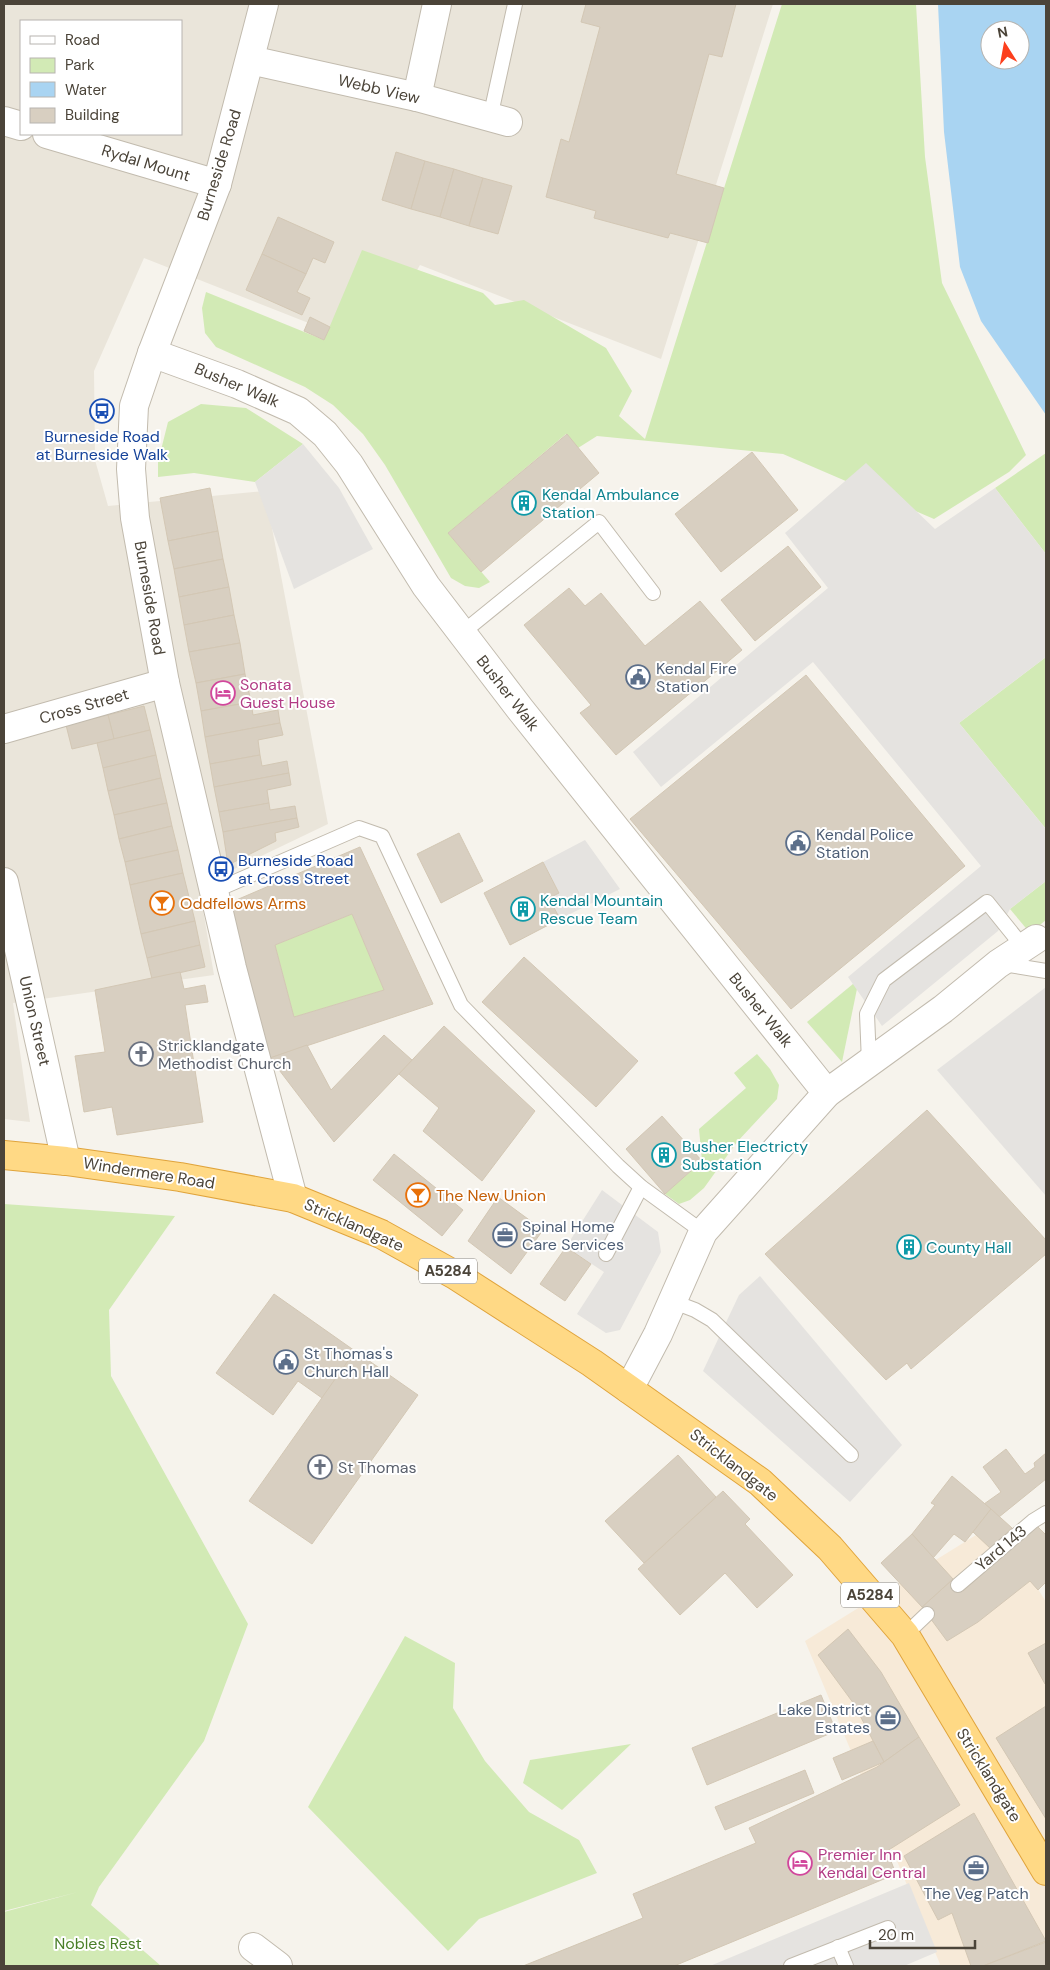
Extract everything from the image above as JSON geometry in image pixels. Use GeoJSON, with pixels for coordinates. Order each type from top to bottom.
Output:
{"type":"FeatureCollection","features":[{"type":"Feature","properties":{"kind":"highway","name":"Windermere Road"},"geometry":{"type":"LineString","coordinates":[[4,1155],[66,1161],[197,1180],[292,1198]]}},
{"type":"Feature","properties":{"kind":"highway","name":"Stricklandgate"},"geometry":{"type":"LineString","coordinates":[[292,1198],[381,1234],[446,1270],[629,1389],[760,1482],[830,1548],[905,1635],[1046,1871]]}},
{"type":"Feature","properties":{"kind":"street","name":"Burneside Road"},"geometry":{"type":"LineString","coordinates":[[264,4],[217,184],[152,353],[134,406],[130,469],[135,518],[165,683],[214,891],[292,1198]]}},
{"type":"Feature","properties":{"kind":"street"},"geometry":{"type":"LineString","coordinates":[[417,97],[437,4]]}},
{"type":"Feature","properties":{"kind":"street","name":"Webb View"},"geometry":{"type":"LineString","coordinates":[[250,60],[417,97],[499,120]]}},
{"type":"Feature","properties":{"kind":"street"},"geometry":{"type":"LineString","coordinates":[[4,121],[20,126]]}},
{"type":"Feature","properties":{"kind":"street","name":"Rydal Mount"},"geometry":{"type":"LineString","coordinates":[[50,135],[217,184]]}},
{"type":"Feature","properties":{"kind":"street","name":"Busher Walk"},"geometry":{"type":"LineString","coordinates":[[152,353],[228,380],[298,411],[325,434],[349,464],[426,586],[557,756],[827,1093]]}},
{"type":"Feature","properties":{"kind":"street","name":"Cross Street"},"geometry":{"type":"LineString","coordinates":[[4,729],[165,683]]}},
{"type":"Feature","properties":{"kind":"street","name":"Union Street"},"geometry":{"type":"LineString","coordinates":[[4,882],[66,1161]]}},
{"type":"Feature","properties":{"kind":"street"},"geometry":{"type":"LineString","coordinates":[[629,1389],[674,1302],[703,1232],[827,1093],[943,1009],[998,964],[1035,941]]}},
{"type":"Feature","properties":{"kind":"street"},"geometry":{"type":"LineString","coordinates":[[253,1947],[278,1966]]}},
{"type":"Feature","properties":{"kind":"lane"},"geometry":{"type":"LineString","coordinates":[[499,120],[515,4]]}},
{"type":"Feature","properties":{"kind":"lane"},"geometry":{"type":"LineString","coordinates":[[462,633],[599,522],[653,593]]}},
{"type":"Feature","properties":{"kind":"lane"},"geometry":{"type":"LineString","coordinates":[[214,891],[359,828],[382,836],[461,1005],[641,1187],[703,1232]]}},
{"type":"Feature","properties":{"kind":"lane"},"geometry":{"type":"LineString","coordinates":[[869,1062],[867,1014],[884,980],[987,902],[1035,941]]}},
{"type":"Feature","properties":{"kind":"lane"},"geometry":{"type":"LineString","coordinates":[[998,964],[1030,967],[1046,971]]}},
{"type":"Feature","properties":{"kind":"lane"},"geometry":{"type":"LineString","coordinates":[[606,1254],[641,1187]]}},
{"type":"Feature","properties":{"kind":"lane"},"geometry":{"type":"LineString","coordinates":[[674,1302],[695,1310],[712,1320],[851,1454]]}},
{"type":"Feature","properties":{"kind":"lane","name":"Yard 143"},"geometry":{"type":"LineString","coordinates":[[958,1585],[1033,1521],[1046,1513]]}},
{"type":"Feature","properties":{"kind":"lane"},"geometry":{"type":"LineString","coordinates":[[905,1635],[927,1614]]}},
{"type":"Feature","properties":{"kind":"lane"},"geometry":{"type":"LineString","coordinates":[[790,1966],[888,1928]]}},
{"type":"Feature","properties":{"kind":"lane"},"geometry":{"type":"LineString","coordinates":[[838,1947],[846,1966]]}},
{"type":"Feature","properties":{"kind":"shaded area"},"geometry":{"type":"Polygon","coordinates":[[[4,4],[773,4],[661,359],[420,265],[372,348],[144,258],[94,371],[95,460],[108,506],[265,491],[328,824],[199,886],[214,975],[13,1003],[30,1122],[4,1119],[4,4]]]}},
{"type":"Feature","properties":{"kind":"shaded area"},"geometry":{"type":"Polygon","coordinates":[[[303,444],[339,488],[373,549],[294,589],[255,482],[303,444]]]}},
{"type":"Feature","properties":{"kind":"shaded area"},"geometry":{"type":"Polygon","coordinates":[[[866,463],[935,529],[995,488],[1046,554],[1046,657],[959,723],[1046,829],[1046,881],[1010,909],[998,931],[882,1026],[848,977],[981,866],[813,662],[661,787],[633,752],[828,588],[785,533],[866,463]]]}},
{"type":"Feature","properties":{"kind":"shaded area"},"geometry":{"type":"Polygon","coordinates":[[[585,840],[620,889],[560,919],[549,898],[559,892],[543,862],[585,840]]]}},
{"type":"Feature","properties":{"kind":"shaded area"},"geometry":{"type":"Polygon","coordinates":[[[1046,987],[1046,1196],[937,1070],[1046,987]]]}},
{"type":"Feature","properties":{"kind":"shaded area"},"geometry":{"type":"Polygon","coordinates":[[[602,1190],[658,1232],[661,1252],[620,1330],[606,1333],[577,1314],[604,1272],[566,1247],[602,1190]]]}},
{"type":"Feature","properties":{"kind":"shaded area"},"geometry":{"type":"Polygon","coordinates":[[[760,1276],[902,1445],[850,1502],[703,1371],[739,1295],[760,1276]]]}},
{"type":"Feature","properties":{"kind":"shaded area"},"geometry":{"type":"Polygon","coordinates":[[[997,1522],[1046,1602],[1046,1966],[939,1966],[940,1964],[805,1641],[997,1522]]]}},
{"type":"Feature","properties":{"kind":"shaded area"},"geometry":{"type":"Polygon","coordinates":[[[909,1883],[937,1952],[904,1966],[710,1966],[909,1883]]]}},
{"type":"Feature","properties":{"kind":"green space"},"geometry":{"type":"Polygon","coordinates":[[[782,4],[916,4],[925,157],[942,283],[1026,455],[1009,472],[934,519],[783,454],[597,436],[578,448],[566,434],[448,533],[490,582],[479,588],[465,586],[451,578],[385,465],[363,434],[333,405],[305,387],[216,347],[205,333],[202,308],[206,292],[324,340],[362,250],[483,293],[495,305],[524,300],[606,348],[632,391],[619,416],[645,439],[782,4]]]}},
{"type":"Feature","properties":{"kind":"green space"},"geometry":{"type":"Polygon","coordinates":[[[201,404],[246,408],[303,444],[255,482],[194,473],[158,477],[158,462],[168,422],[201,404]]]}},
{"type":"Feature","properties":{"kind":"green space"},"geometry":{"type":"Polygon","coordinates":[[[1046,453],[1046,554],[995,488],[1046,453]]]}},
{"type":"Feature","properties":{"kind":"green space"},"geometry":{"type":"Polygon","coordinates":[[[1046,657],[1046,829],[959,723],[1046,657]]]}},
{"type":"Feature","properties":{"kind":"green space"},"geometry":{"type":"Polygon","coordinates":[[[1046,881],[1046,920],[1030,933],[1010,909],[1046,881]]]}},
{"type":"Feature","properties":{"kind":"green space"},"geometry":{"type":"Polygon","coordinates":[[[352,914],[384,990],[294,1017],[275,945],[352,914]]]}},
{"type":"Feature","properties":{"kind":"green space"},"geometry":{"type":"Polygon","coordinates":[[[859,979],[842,1062],[807,1022],[859,979]]]}},
{"type":"Feature","properties":{"kind":"green space"},"geometry":{"type":"Polygon","coordinates":[[[757,1054],[770,1069],[779,1085],[777,1099],[737,1142],[704,1188],[690,1200],[679,1204],[665,1194],[702,1161],[699,1129],[746,1088],[734,1073],[757,1054]]]}},
{"type":"Feature","properties":{"kind":"green space","name":"Nobles Rest"},"geometry":{"type":"Polygon","coordinates":[[[4,1204],[175,1216],[109,1310],[111,1376],[248,1624],[204,1741],[99,1887],[91,1905],[161,1966],[4,1966],[4,1912],[78,1892],[4,1911],[4,1204]]]}},
{"type":"Feature","properties":{"kind":"green space"},"geometry":{"type":"Polygon","coordinates":[[[405,1636],[455,1663],[453,1708],[485,1761],[529,1812],[579,1840],[597,1873],[479,1919],[448,1951],[308,1807],[405,1636]]]}},
{"type":"Feature","properties":{"kind":"green space"},"geometry":{"type":"Polygon","coordinates":[[[631,1744],[562,1810],[523,1783],[530,1760],[631,1744]]]}},
{"type":"Feature","properties":{"kind":"water"},"geometry":{"type":"Polygon","coordinates":[[[938,4],[1046,4],[1046,415],[981,321],[960,267],[944,132],[938,4]]]}},
{"type":"Feature","properties":{"kind":"building"},"geometry":{"type":"Polygon","coordinates":[[[586,4],[736,4],[722,57],[709,54],[676,174],[724,188],[708,243],[670,233],[668,238],[594,218],[596,211],[546,197],[561,139],[569,142],[600,27],[581,22],[586,4]]]}},
{"type":"Feature","properties":{"kind":"building"},"geometry":{"type":"Polygon","coordinates":[[[396,152],[425,161],[411,209],[382,200],[396,152]]]}},
{"type":"Feature","properties":{"kind":"building"},"geometry":{"type":"Polygon","coordinates":[[[425,161],[454,169],[440,217],[411,209],[425,161]]]}},
{"type":"Feature","properties":{"kind":"building"},"geometry":{"type":"Polygon","coordinates":[[[454,169],[483,178],[469,226],[440,217],[454,169]]]}},
{"type":"Feature","properties":{"kind":"building"},"geometry":{"type":"Polygon","coordinates":[[[483,178],[512,186],[498,234],[469,226],[483,178]]]}},
{"type":"Feature","properties":{"kind":"building"},"geometry":{"type":"Polygon","coordinates":[[[278,217],[334,242],[325,263],[313,258],[306,274],[262,254],[278,217]]]}},
{"type":"Feature","properties":{"kind":"building"},"geometry":{"type":"Polygon","coordinates":[[[262,254],[306,274],[297,292],[310,298],[302,315],[246,290],[262,254]]]}},
{"type":"Feature","properties":{"kind":"building"},"geometry":{"type":"Polygon","coordinates":[[[310,317],[330,327],[324,340],[304,331],[310,317]]]}},
{"type":"Feature","properties":{"kind":"building","name":"Kendal Ambulance Station"},"geometry":{"type":"Polygon","coordinates":[[[567,434],[599,473],[481,572],[448,533],[567,434]]]}},
{"type":"Feature","properties":{"kind":"building"},"geometry":{"type":"Polygon","coordinates":[[[752,452],[798,510],[721,572],[675,514],[752,452]]]}},
{"type":"Feature","properties":{"kind":"building"},"geometry":{"type":"Polygon","coordinates":[[[210,488],[218,531],[168,541],[160,498],[210,488]]]}},
{"type":"Feature","properties":{"kind":"building"},"geometry":{"type":"Polygon","coordinates":[[[218,531],[223,559],[174,569],[168,541],[218,531]]]}},
{"type":"Feature","properties":{"kind":"building"},"geometry":{"type":"Polygon","coordinates":[[[788,546],[821,587],[755,641],[721,600],[788,546]]]}},
{"type":"Feature","properties":{"kind":"building"},"geometry":{"type":"Polygon","coordinates":[[[223,559],[229,587],[179,597],[174,569],[223,559]]]}},
{"type":"Feature","properties":{"kind":"building"},"geometry":{"type":"Polygon","coordinates":[[[229,587],[234,615],[184,625],[179,597],[229,587]]]}},
{"type":"Feature","properties":{"kind":"building","name":"Kendal Fire Station"},"geometry":{"type":"Polygon","coordinates":[[[569,588],[585,606],[601,593],[645,646],[700,601],[742,650],[616,755],[580,713],[591,705],[524,625],[569,588]]]}},
{"type":"Feature","properties":{"kind":"building"},"geometry":{"type":"Polygon","coordinates":[[[234,615],[240,643],[189,652],[184,625],[234,615]]]}},
{"type":"Feature","properties":{"kind":"building"},"geometry":{"type":"Polygon","coordinates":[[[240,643],[245,674],[196,683],[189,652],[240,643]]]}},
{"type":"Feature","properties":{"kind":"building","name":"Sonata Guest House"},"geometry":{"type":"Polygon","coordinates":[[[245,674],[251,702],[201,711],[196,683],[245,674]]]}},
{"type":"Feature","properties":{"kind":"building","name":"Kendal Police Station"},"geometry":{"type":"Polygon","coordinates":[[[806,675],[965,866],[791,1009],[630,819],[806,675]]]}},
{"type":"Feature","properties":{"kind":"building"},"geometry":{"type":"Polygon","coordinates":[[[251,702],[253,715],[278,710],[280,723],[205,737],[201,711],[251,702]]]}},
{"type":"Feature","properties":{"kind":"building"},"geometry":{"type":"Polygon","coordinates":[[[144,706],[150,730],[114,739],[108,715],[144,706]]]}},
{"type":"Feature","properties":{"kind":"building"},"geometry":{"type":"Polygon","coordinates":[[[108,715],[114,739],[72,749],[66,725],[108,715]]]}},
{"type":"Feature","properties":{"kind":"building"},"geometry":{"type":"Polygon","coordinates":[[[280,723],[283,735],[258,740],[260,755],[210,764],[205,737],[280,723]]]}},
{"type":"Feature","properties":{"kind":"building"},"geometry":{"type":"Polygon","coordinates":[[[150,730],[156,755],[103,768],[97,743],[150,730]]]}},
{"type":"Feature","properties":{"kind":"building"},"geometry":{"type":"Polygon","coordinates":[[[156,755],[161,778],[108,791],[103,768],[156,755]]]}},
{"type":"Feature","properties":{"kind":"building"},"geometry":{"type":"Polygon","coordinates":[[[260,755],[262,766],[287,761],[289,773],[214,787],[210,764],[260,755]]]}},
{"type":"Feature","properties":{"kind":"building"},"geometry":{"type":"Polygon","coordinates":[[[289,773],[291,785],[267,790],[269,803],[219,812],[214,787],[289,773]]]}},
{"type":"Feature","properties":{"kind":"building"},"geometry":{"type":"Polygon","coordinates":[[[161,778],[167,803],[114,815],[108,791],[161,778]]]}},
{"type":"Feature","properties":{"kind":"building"},"geometry":{"type":"Polygon","coordinates":[[[167,803],[172,826],[119,839],[114,815],[167,803]]]}},
{"type":"Feature","properties":{"kind":"building"},"geometry":{"type":"Polygon","coordinates":[[[269,803],[270,810],[295,806],[297,818],[223,832],[219,812],[269,803]]]}},
{"type":"Feature","properties":{"kind":"building"},"geometry":{"type":"Polygon","coordinates":[[[297,818],[299,827],[275,833],[276,841],[228,865],[223,832],[297,818]]]}},
{"type":"Feature","properties":{"kind":"building"},"geometry":{"type":"Polygon","coordinates":[[[172,826],[178,850],[125,862],[119,839],[172,826]]]}},
{"type":"Feature","properties":{"kind":"building"},"geometry":{"type":"Polygon","coordinates":[[[459,833],[483,881],[441,903],[417,854],[459,833]]]}},
{"type":"Feature","properties":{"kind":"building"},"geometry":{"type":"Polygon","coordinates":[[[360,847],[433,1004],[270,1058],[227,904],[360,847]],[[352,914],[275,945],[294,1017],[384,990],[352,914]]]}},
{"type":"Feature","properties":{"kind":"building"},"geometry":{"type":"Polygon","coordinates":[[[178,850],[183,873],[130,885],[125,862],[178,850]]]}},
{"type":"Feature","properties":{"kind":"building","name":"Kendal Mountain Rescue Team"},"geometry":{"type":"Polygon","coordinates":[[[543,862],[559,893],[549,898],[560,919],[510,945],[484,893],[543,862]]]}},
{"type":"Feature","properties":{"kind":"building","name":"Oddfellows Arms"},"geometry":{"type":"Polygon","coordinates":[[[183,873],[195,921],[141,934],[130,885],[183,873]]]}},
{"type":"Feature","properties":{"kind":"building"},"geometry":{"type":"Polygon","coordinates":[[[195,921],[200,945],[147,958],[141,934],[195,921]]]}},
{"type":"Feature","properties":{"kind":"building"},"geometry":{"type":"Polygon","coordinates":[[[200,945],[205,967],[152,979],[147,958],[200,945]]]}},
{"type":"Feature","properties":{"kind":"building"},"geometry":{"type":"Polygon","coordinates":[[[524,957],[638,1061],[596,1107],[482,1002],[524,957]]]}},
{"type":"Feature","properties":{"kind":"building","name":"Stricklandgate Methodist Church"},"geometry":{"type":"Polygon","coordinates":[[[180,972],[184,989],[205,985],[208,1002],[185,1005],[203,1122],[117,1135],[112,1107],[84,1112],[75,1056],[105,1052],[95,990],[180,972]]]}},
{"type":"Feature","properties":{"kind":"building"},"geometry":{"type":"Polygon","coordinates":[[[444,1026],[535,1111],[482,1181],[423,1131],[439,1108],[399,1074],[444,1026]]]}},
{"type":"Feature","properties":{"kind":"building"},"geometry":{"type":"Polygon","coordinates":[[[384,1035],[412,1060],[334,1142],[270,1058],[307,1045],[331,1090],[384,1035]]]}},
{"type":"Feature","properties":{"kind":"building","name":"County Hall"},"geometry":{"type":"Polygon","coordinates":[[[927,1110],[1046,1240],[1046,1254],[911,1369],[907,1363],[886,1380],[765,1254],[927,1110]]]}},
{"type":"Feature","properties":{"kind":"building","name":"Busher Electricty Substation"},"geometry":{"type":"Polygon","coordinates":[[[662,1116],[702,1161],[665,1194],[626,1149],[662,1116]]]}},
{"type":"Feature","properties":{"kind":"building","name":"The New Union"},"geometry":{"type":"Polygon","coordinates":[[[394,1154],[463,1210],[442,1236],[373,1180],[394,1154]]]}},
{"type":"Feature","properties":{"kind":"building","name":"Spinal Home Care Services"},"geometry":{"type":"Polygon","coordinates":[[[498,1197],[543,1230],[511,1274],[468,1241],[498,1197]]]}},
{"type":"Feature","properties":{"kind":"building"},"geometry":{"type":"Polygon","coordinates":[[[566,1247],[591,1264],[565,1301],[540,1284],[566,1247]]]}},
{"type":"Feature","properties":{"kind":"building","name":"St Thomas's Church Hall"},"geometry":{"type":"Polygon","coordinates":[[[274,1294],[355,1351],[322,1398],[298,1381],[273,1415],[216,1373],[274,1294]]]}},
{"type":"Feature","properties":{"kind":"building","name":"St Thomas"},"geometry":{"type":"Polygon","coordinates":[[[355,1351],[418,1395],[312,1544],[249,1501],[355,1351]]]}},
{"type":"Feature","properties":{"kind":"building"},"geometry":{"type":"Polygon","coordinates":[[[1006,1449],[1025,1474],[1035,1467],[1034,1463],[1046,1453],[1046,1479],[999,1517],[984,1504],[1001,1492],[983,1467],[1006,1449]]]}},
{"type":"Feature","properties":{"kind":"building"},"geometry":{"type":"Polygon","coordinates":[[[678,1455],[716,1497],[644,1563],[605,1521],[678,1455]]]}},
{"type":"Feature","properties":{"kind":"building"},"geometry":{"type":"Polygon","coordinates":[[[952,1476],[991,1509],[965,1542],[954,1534],[933,1558],[912,1534],[935,1505],[931,1503],[952,1476]]]}},
{"type":"Feature","properties":{"kind":"building"},"geometry":{"type":"Polygon","coordinates":[[[723,1491],[750,1519],[745,1524],[793,1575],[757,1608],[725,1573],[680,1615],[638,1569],[723,1491]]]}},
{"type":"Feature","properties":{"kind":"building"},"geometry":{"type":"Polygon","coordinates":[[[991,1509],[1012,1528],[990,1548],[973,1532],[991,1509]]]}},
{"type":"Feature","properties":{"kind":"building"},"geometry":{"type":"Polygon","coordinates":[[[1037,1526],[1046,1535],[1046,1582],[1038,1590],[1030,1581],[978,1622],[947,1641],[922,1607],[953,1579],[963,1591],[1037,1526]]]}},
{"type":"Feature","properties":{"kind":"building"},"geometry":{"type":"Polygon","coordinates":[[[912,1534],[953,1579],[922,1607],[881,1563],[912,1534]]]}},
{"type":"Feature","properties":{"kind":"building"},"geometry":{"type":"Polygon","coordinates":[[[848,1629],[881,1672],[919,1737],[884,1762],[854,1704],[818,1655],[848,1629]]]}},
{"type":"Feature","properties":{"kind":"building"},"geometry":{"type":"Polygon","coordinates":[[[1046,1643],[1046,1683],[1045,1684],[1028,1653],[1046,1643]]]}},
{"type":"Feature","properties":{"kind":"building"},"geometry":{"type":"Polygon","coordinates":[[[821,1695],[836,1731],[707,1785],[692,1748],[821,1695]]]}},
{"type":"Feature","properties":{"kind":"building"},"geometry":{"type":"Polygon","coordinates":[[[1046,1706],[1046,1819],[996,1738],[1046,1706]]]}},
{"type":"Feature","properties":{"kind":"building","name":"Premier Inn Kendal Central"},"geometry":{"type":"Polygon","coordinates":[[[919,1737],[960,1805],[887,1851],[896,1874],[674,1966],[523,1966],[643,1918],[633,1894],[756,1843],[749,1828],[877,1767],[919,1737]]]}},
{"type":"Feature","properties":{"kind":"building"},"geometry":{"type":"Polygon","coordinates":[[[873,1741],[884,1762],[842,1780],[833,1758],[873,1741]]]}},
{"type":"Feature","properties":{"kind":"building"},"geometry":{"type":"Polygon","coordinates":[[[805,1770],[814,1793],[725,1830],[715,1807],[805,1770]]]}},
{"type":"Feature","properties":{"kind":"building"},"geometry":{"type":"Polygon","coordinates":[[[974,1813],[1046,1941],[983,1966],[971,1966],[952,1913],[938,1920],[904,1856],[974,1813]]]}},
{"type":"Feature","properties":{"kind":"building"},"geometry":{"type":"Polygon","coordinates":[[[1046,1942],[1046,1966],[983,1966],[1046,1942]]]}},
{"type":"Feature","properties":{"kind":"place","name":"Burneside Road at Burneside Walk"},"geometry":{"type":"Point","coordinates":[102,411]}},
{"type":"Feature","properties":{"kind":"place","name":"Kendal Ambulance Station"},"geometry":{"type":"Point","coordinates":[524,503]}},
{"type":"Feature","properties":{"kind":"place","name":"Kendal Fire Station"},"geometry":{"type":"Point","coordinates":[638,677]}},
{"type":"Feature","properties":{"kind":"place","name":"Sonata Guest House"},"geometry":{"type":"Point","coordinates":[223,693]}},
{"type":"Feature","properties":{"kind":"place","name":"Kendal Police Station"},"geometry":{"type":"Point","coordinates":[798,843]}},
{"type":"Feature","properties":{"kind":"place","name":"Burneside Road at Cross Street"},"geometry":{"type":"Point","coordinates":[221,869]}},
{"type":"Feature","properties":{"kind":"place","name":"Oddfellows Arms"},"geometry":{"type":"Point","coordinates":[162,903]}},
{"type":"Feature","properties":{"kind":"place","name":"Kendal Mountain Rescue Team"},"geometry":{"type":"Point","coordinates":[523,909]}},
{"type":"Feature","properties":{"kind":"place","name":"Stricklandgate Methodist Church"},"geometry":{"type":"Point","coordinates":[141,1054]}},
{"type":"Feature","properties":{"kind":"place","name":"Busher Electricty Substation"},"geometry":{"type":"Point","coordinates":[664,1155]}},
{"type":"Feature","properties":{"kind":"place","name":"The New Union"},"geometry":{"type":"Point","coordinates":[418,1195]}},
{"type":"Feature","properties":{"kind":"place","name":"Spinal Home Care Services"},"geometry":{"type":"Point","coordinates":[505,1235]}},
{"type":"Feature","properties":{"kind":"place","name":"County Hall"},"geometry":{"type":"Point","coordinates":[909,1247]}},
{"type":"Feature","properties":{"kind":"place","name":"St Thomas's Church Hall"},"geometry":{"type":"Point","coordinates":[286,1362]}},
{"type":"Feature","properties":{"kind":"place","name":"St Thomas"},"geometry":{"type":"Point","coordinates":[320,1467]}},
{"type":"Feature","properties":{"kind":"place","name":"Lake District Estates"},"geometry":{"type":"Point","coordinates":[888,1718]}},
{"type":"Feature","properties":{"kind":"place","name":"Premier Inn Kendal Central"},"geometry":{"type":"Point","coordinates":[800,1863]}},
{"type":"Feature","properties":{"kind":"place","name":"The Veg Patch"},"geometry":{"type":"Point","coordinates":[976,1868]}}]}
